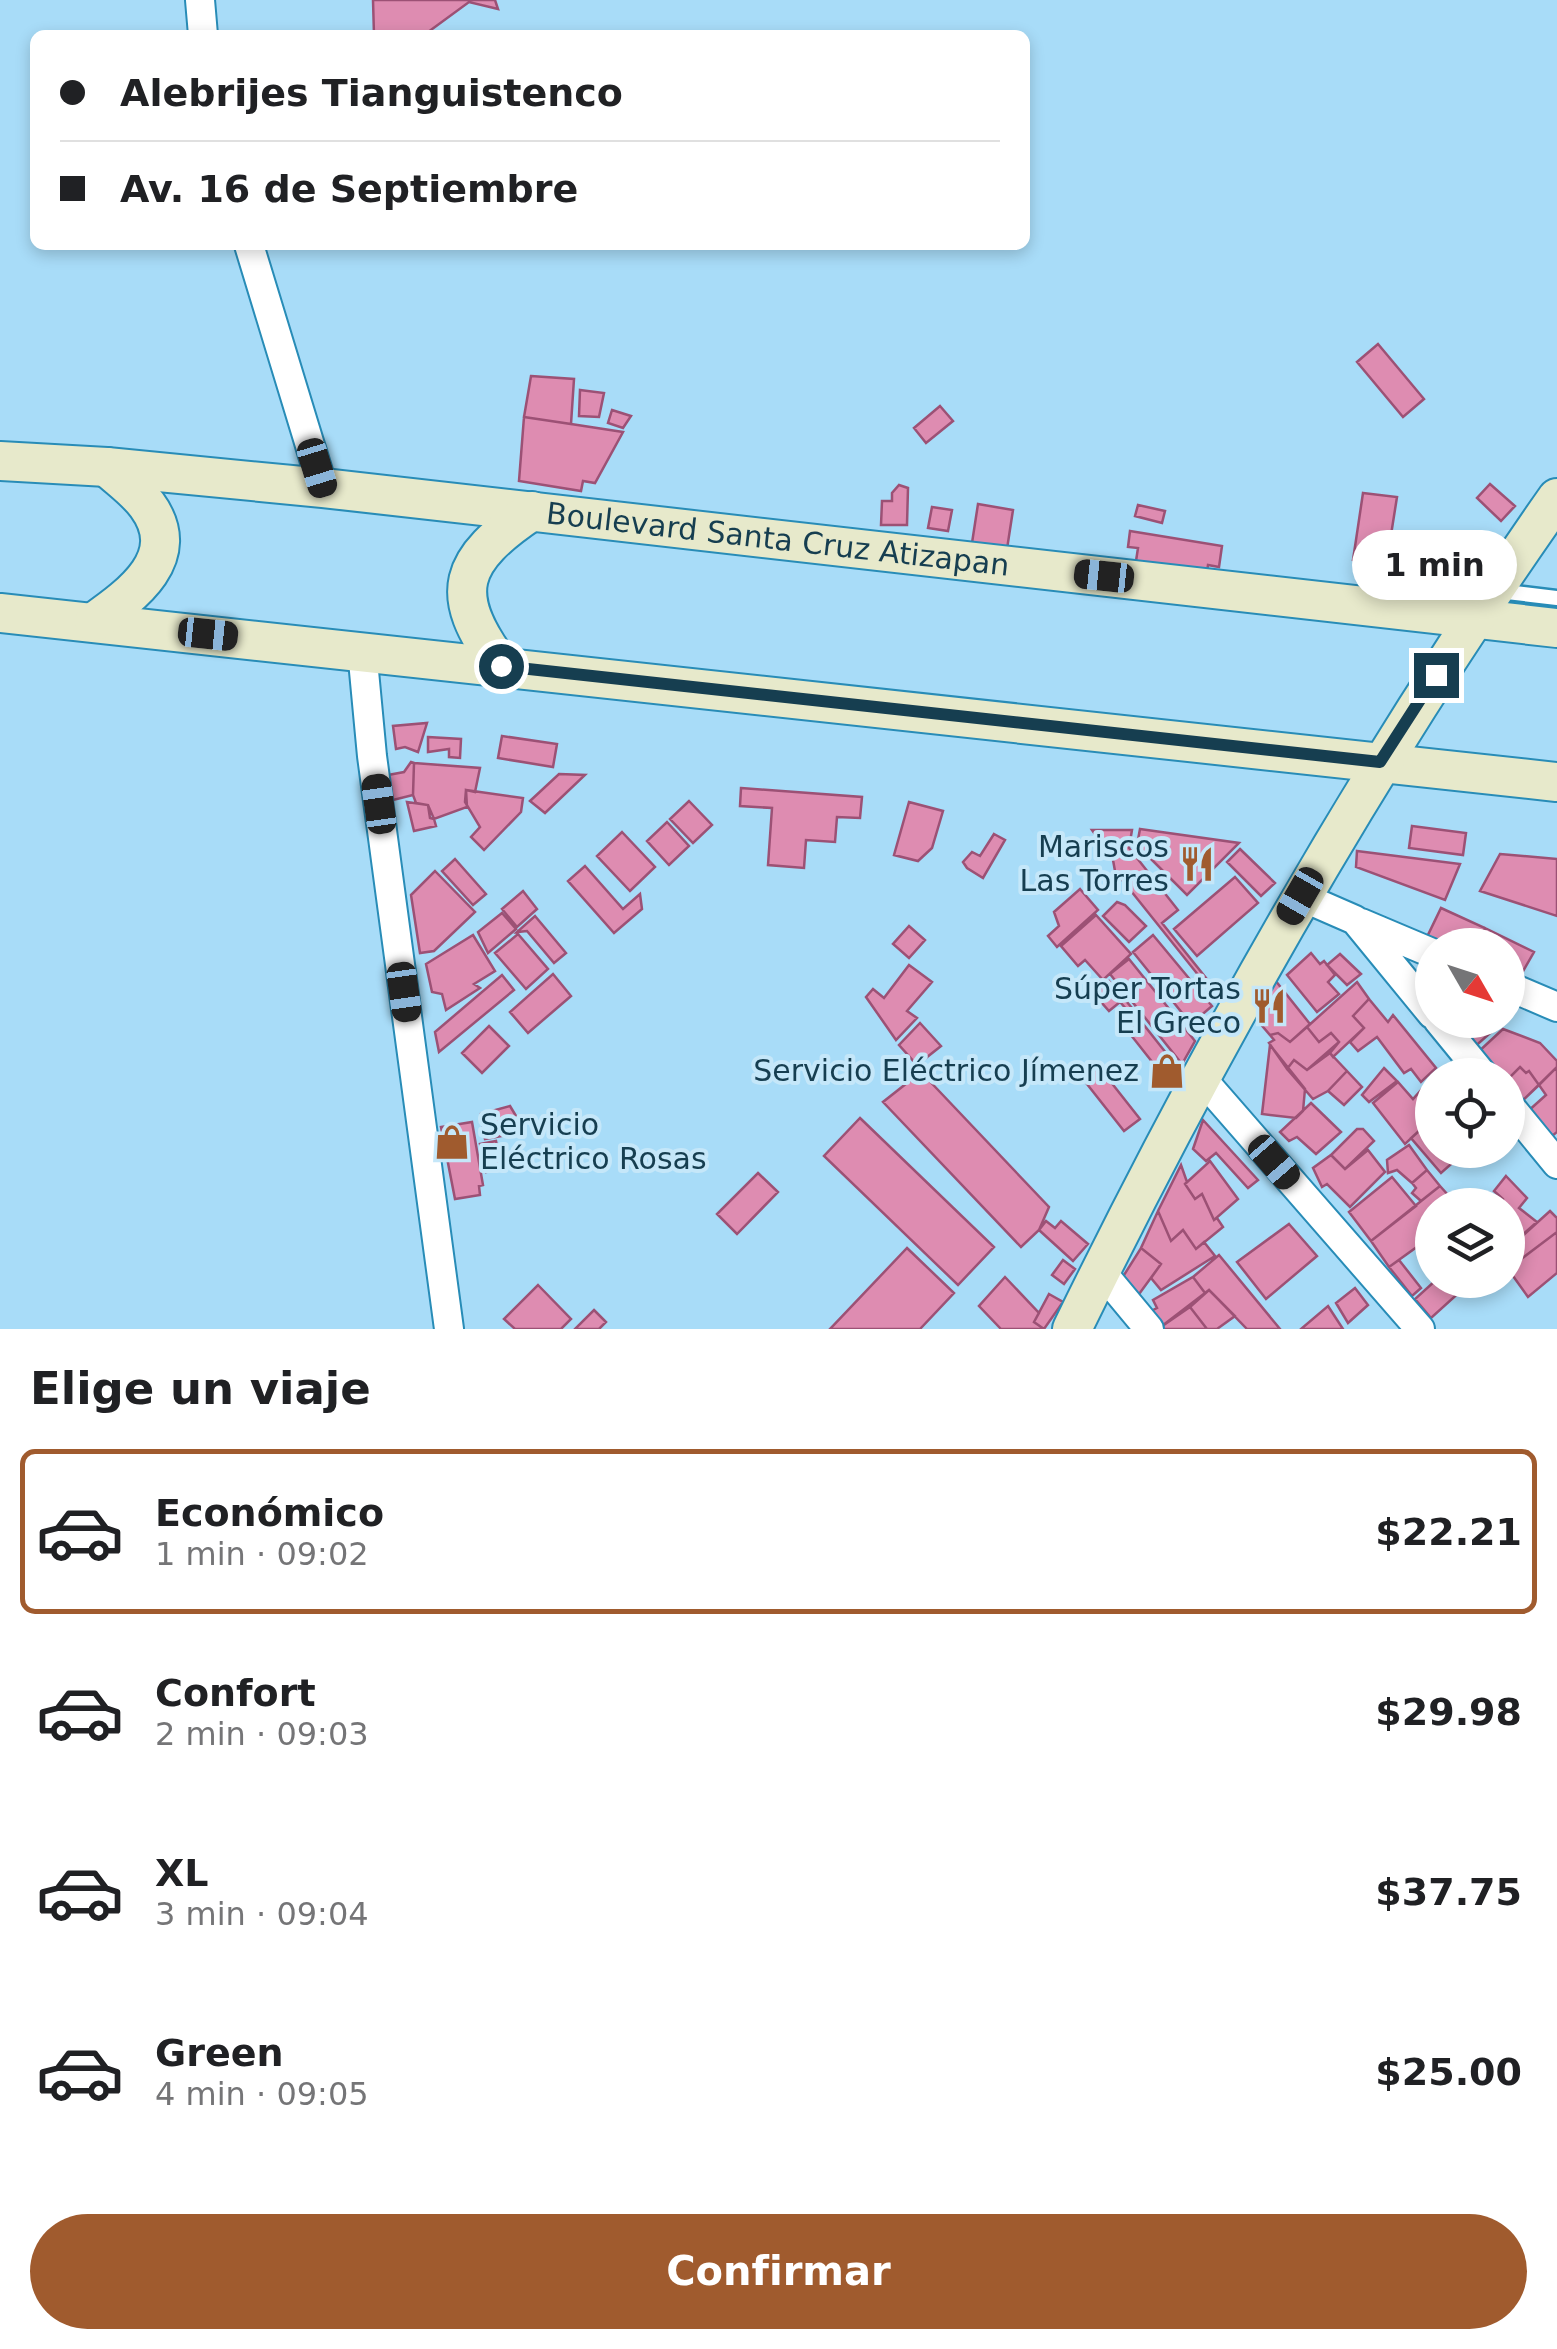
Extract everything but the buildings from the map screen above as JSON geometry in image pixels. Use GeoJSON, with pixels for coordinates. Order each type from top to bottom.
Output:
{"type":"FeatureCollection","features":[{"type":"Feature","properties":{"kind":"main road","name":"Boulevard Santa Cruz Atizapan"},"geometry":{"type":"LineString","coordinates":[[0,461],[107,467],[1482,604],[1557,628]]}},
{"type":"Feature","properties":{"kind":"main road"},"geometry":{"type":"LineString","coordinates":[[94,622],[131,596],[151,574],[158,550],[158,528],[148,506],[107,467]]}},
{"type":"Feature","properties":{"kind":"main road"},"geometry":{"type":"LineString","coordinates":[[1072,1329],[1300,896],[1482,604],[1557,498]]}},
{"type":"Feature","properties":{"kind":"main road"},"geometry":{"type":"LineString","coordinates":[[501,666],[470,616],[466,589],[473,564],[486,545],[532,511]]}},
{"type":"Feature","properties":{"kind":"main road"},"geometry":{"type":"LineString","coordinates":[[0,613],[1557,782]]}},
{"type":"Feature","properties":{"kind":"street"},"geometry":{"type":"LineString","coordinates":[[200,0],[202,30]]}},
{"type":"Feature","properties":{"kind":"street"},"geometry":{"type":"LineString","coordinates":[[251,250],[323,488]]}},
{"type":"Feature","properties":{"kind":"street"},"geometry":{"type":"LineString","coordinates":[[362,650],[372,756],[449,1329]]}},
{"type":"Feature","properties":{"kind":"street"},"geometry":{"type":"LineString","coordinates":[[1300,896],[1415,946]]}},
{"type":"Feature","properties":{"kind":"street"},"geometry":{"type":"LineString","coordinates":[[1355,920],[1415,993]]}},
{"type":"Feature","properties":{"kind":"street"},"geometry":{"type":"LineString","coordinates":[[1525,993],[1557,1007]]}},
{"type":"Feature","properties":{"kind":"street"},"geometry":{"type":"LineString","coordinates":[[1453,1038],[1469,1058]]}},
{"type":"Feature","properties":{"kind":"street"},"geometry":{"type":"LineString","coordinates":[[1202,1079],[1420,1329]]}},
{"type":"Feature","properties":{"kind":"street"},"geometry":{"type":"LineString","coordinates":[[1525,1125],[1557,1164]]}},
{"type":"Feature","properties":{"kind":"street"},"geometry":{"type":"LineString","coordinates":[[1100,1270],[1149,1329]]}},
{"type":"Feature","properties":{"kind":"lane"},"geometry":{"type":"LineString","coordinates":[[1482,604],[1557,598]]}},
{"type":"Feature","properties":{"kind":"place","name":"Mariscos Las Torres"},"geometry":{"type":"Point","coordinates":[1197,864]}},
{"type":"Feature","properties":{"kind":"place","name":"Súper Tortas El Greco"},"geometry":{"type":"Point","coordinates":[1269,1006]}},
{"type":"Feature","properties":{"kind":"place","name":"Servicio Eléctrico Jímenez"},"geometry":{"type":"Point","coordinates":[1167,1071]}},
{"type":"Feature","properties":{"kind":"place","name":"Servicio Eléctrico Rosas"},"geometry":{"type":"Point","coordinates":[452,1142]}},
{"type":"Feature","properties":{"kind":"route"},"geometry":{"type":"LineString","coordinates":[[501,666],[1380,762],[1436,675]]}}]}
